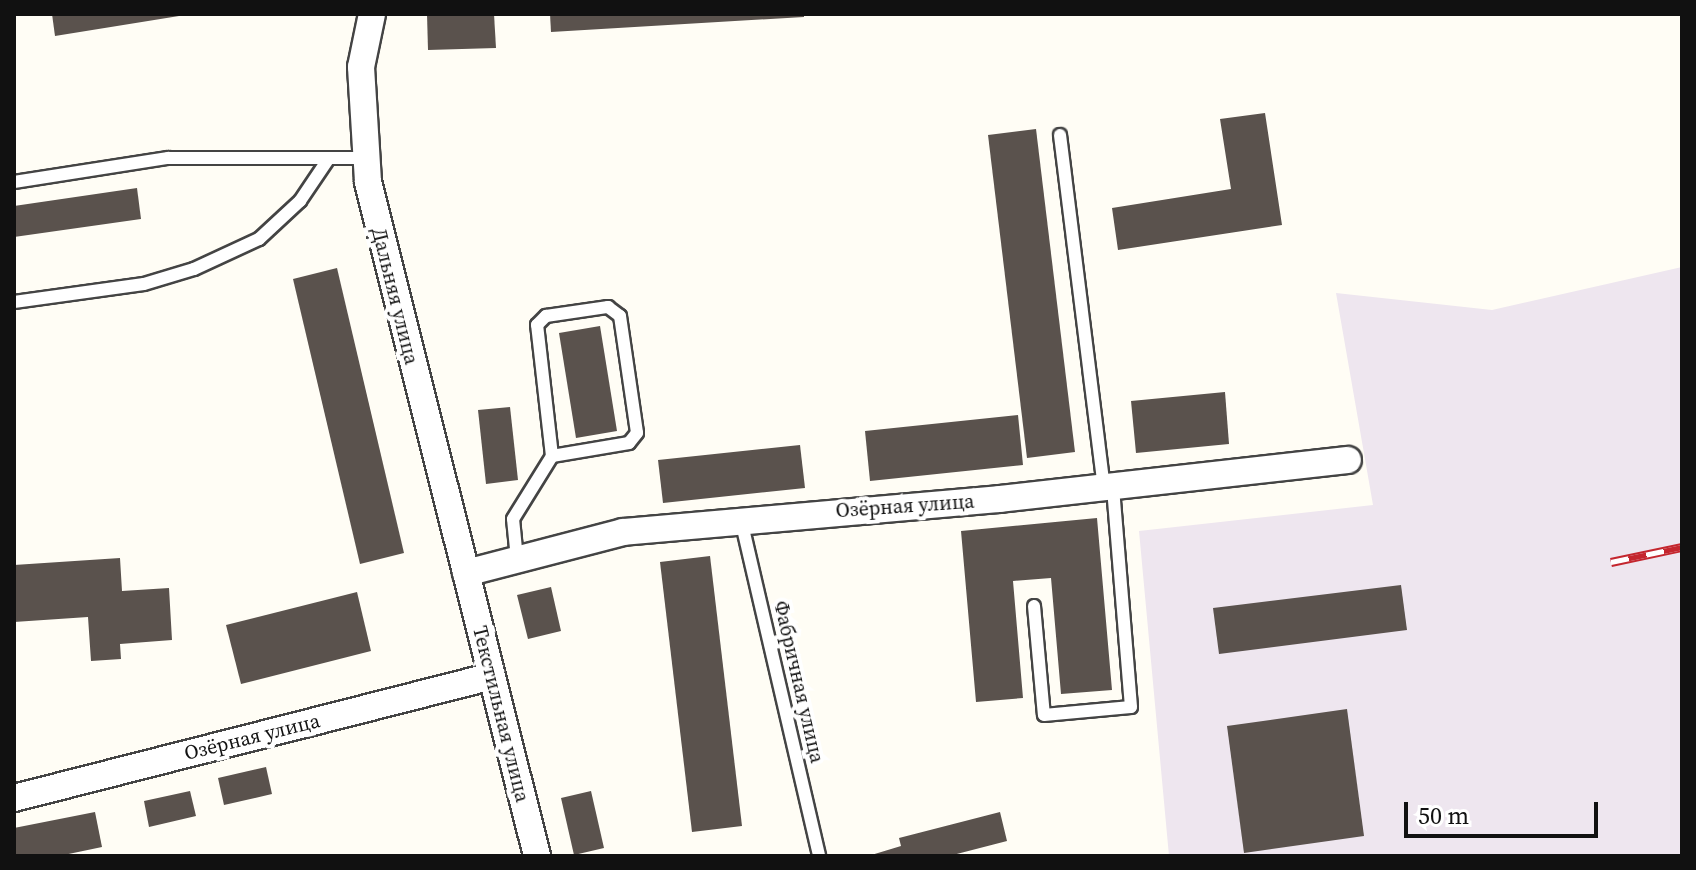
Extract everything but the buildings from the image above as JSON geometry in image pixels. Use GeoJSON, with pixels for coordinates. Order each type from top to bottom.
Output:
{"type":"FeatureCollection","features":[{"type":"Feature","properties":{"kind":"street","name":"Дальняя улица"},"geometry":{"type":"LineString","coordinates":[[372,14],[361,67],[367,158],[394,299],[466,573]]}},
{"type":"Feature","properties":{"kind":"street","name":"Озёрная улица"},"geometry":{"type":"LineString","coordinates":[[466,573],[623,532],[741,518],[1108,487],[1348,460]]}},
{"type":"Feature","properties":{"kind":"street","name":"Текстильная улица"},"geometry":{"type":"LineString","coordinates":[[466,573],[537,856]]}},
{"type":"Feature","properties":{"kind":"street","name":"Озёрная улица"},"geometry":{"type":"LineString","coordinates":[[14,798],[490,677]]}},
{"type":"Feature","properties":{"kind":"lane"},"geometry":{"type":"LineString","coordinates":[[1034,606],[1044,715],[1131,707],[1108,487],[1060,135]]}},
{"type":"Feature","properties":{"kind":"lane"},"geometry":{"type":"LineString","coordinates":[[14,182],[168,158],[367,158]]}},
{"type":"Feature","properties":{"kind":"lane"},"geometry":{"type":"LineString","coordinates":[[14,302],[144,284],[194,269],[259,239],[300,201],[329,158]]}},
{"type":"Feature","properties":{"kind":"lane"},"geometry":{"type":"LineString","coordinates":[[517,559],[513,519],[552,456],[537,325],[546,316],[612,308],[620,316],[637,433],[629,443],[552,456]]}},
{"type":"Feature","properties":{"kind":"lane","name":"Фабричная улица"},"geometry":{"type":"LineString","coordinates":[[741,518],[819,856]]}},
{"type":"Feature","properties":{"kind":"shaded area"},"geometry":{"type":"Polygon","coordinates":[[[1682,267],[1682,856],[1169,856],[1139,531],[1373,505],[1336,293],[1492,310],[1682,267]]]}},
{"type":"Feature","properties":{"kind":"railway"},"geometry":{"type":"LineString","coordinates":[[1611,562],[1682,547]]}}]}
